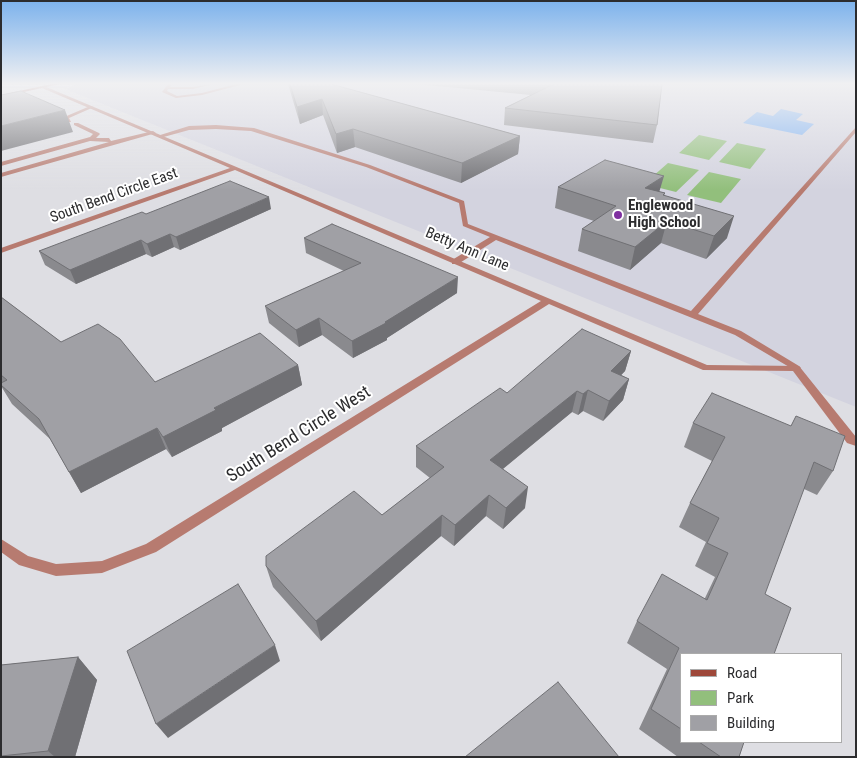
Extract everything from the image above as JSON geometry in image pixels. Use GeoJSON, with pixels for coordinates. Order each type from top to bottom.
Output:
{"type":"FeatureCollection","features":[{"type":"Feature","properties":{"kind":"street","name":"Betty Ann Lane"},"geometry":{"type":"LineString","coordinates":[[120,119],[706,368],[796,368]]}},
{"type":"Feature","properties":{"kind":"street"},"geometry":{"type":"LineString","coordinates":[[76,124],[97,134],[90,139]]}},
{"type":"Feature","properties":{"kind":"street"},"geometry":{"type":"LineString","coordinates":[[1,175],[118,141],[189,128],[252,129],[368,166],[462,202],[465,225],[738,333],[796,368],[851,440],[856,442]]}},
{"type":"Feature","properties":{"kind":"street"},"geometry":{"type":"LineString","coordinates":[[692,315],[856,128]]}},
{"type":"Feature","properties":{"kind":"street"},"geometry":{"type":"LineString","coordinates":[[1,164],[90,139],[118,141]]}},
{"type":"Feature","properties":{"kind":"street","name":"South Bend Circle East"},"geometry":{"type":"LineString","coordinates":[[1,251],[236,168]]}},
{"type":"Feature","properties":{"kind":"street"},"geometry":{"type":"LineString","coordinates":[[455,262],[495,237]]}},
{"type":"Feature","properties":{"kind":"street","name":"South Bend Circle West"},"geometry":{"type":"LineString","coordinates":[[1,545],[24,561],[56,570],[102,567],[151,548],[548,302]]}},
{"type":"Feature","properties":{"kind":"shaded area","name":"Englewood High School"},"geometry":{"type":"Polygon","coordinates":[[[141,119],[856,119],[856,407],[141,119]]]}},
{"type":"Feature","properties":{"kind":"green space"},"geometry":{"type":"Polygon","coordinates":[[[699,135],[727,141],[709,160],[679,153],[699,135]]]}},
{"type":"Feature","properties":{"kind":"green space"},"geometry":{"type":"Polygon","coordinates":[[[737,143],[766,149],[750,169],[719,162],[737,143]]]}},
{"type":"Feature","properties":{"kind":"green space"},"geometry":{"type":"Polygon","coordinates":[[[668,163],[699,170],[676,192],[644,184],[668,163]]]}},
{"type":"Feature","properties":{"kind":"green space"},"geometry":{"type":"Polygon","coordinates":[[[709,172],[741,179],[721,203],[687,195],[709,172]]]}},
{"type":"Feature","properties":{"kind":"water"},"geometry":{"type":"Polygon","coordinates":[[[748,119],[797,119],[814,124],[802,135],[743,123],[748,119]]]}},
{"type":"Feature","properties":{"kind":"building"},"geometry":{"type":"Polygon","coordinates":[[[1,119],[28,119],[1,126],[1,119]]]}},
{"type":"Feature","properties":{"kind":"building"},"geometry":{"type":"Polygon","coordinates":[[[330,119],[460,119],[520,136],[462,163],[353,129],[336,134],[330,119]]]}},
{"type":"Feature","properties":{"kind":"building"},"geometry":{"type":"Polygon","coordinates":[[[607,119],[658,119],[657,125],[607,119]]]}},
{"type":"Feature","properties":{"kind":"building"},"geometry":{"type":"Polygon","coordinates":[[[605,160],[664,176],[645,188],[734,216],[714,236],[667,221],[635,247],[582,229],[616,206],[558,187],[605,160]]]}},
{"type":"Feature","properties":{"kind":"building"},"geometry":{"type":"Polygon","coordinates":[[[230,181],[269,197],[176,237],[170,234],[147,244],[141,240],[70,270],[39,251],[142,212],[146,214],[230,181]]]}},
{"type":"Feature","properties":{"kind":"building"},"geometry":{"type":"Polygon","coordinates":[[[332,224],[458,277],[386,323],[352,341],[319,318],[296,330],[265,306],[361,263],[304,238],[332,224]]]}},
{"type":"Feature","properties":{"kind":"building"},"geometry":{"type":"Polygon","coordinates":[[[1,297],[61,342],[98,324],[120,339],[155,382],[260,333],[298,365],[214,408],[216,410],[163,437],[157,428],[69,472],[39,419],[1,385],[1,383],[7,380],[1,375],[1,297]]]}},
{"type":"Feature","properties":{"kind":"building"},"geometry":{"type":"Polygon","coordinates":[[[582,329],[631,351],[611,371],[629,379],[609,401],[588,390],[583,394],[577,391],[490,460],[528,487],[506,508],[489,495],[455,525],[442,515],[316,621],[266,566],[266,556],[354,491],[382,515],[444,467],[416,446],[500,388],[507,393],[582,329]]]}},
{"type":"Feature","properties":{"kind":"building"},"geometry":{"type":"Polygon","coordinates":[[[712,393],[791,426],[796,416],[845,436],[833,471],[814,462],[765,594],[791,608],[774,653],[680,653],[680,728],[651,709],[679,648],[637,621],[662,574],[707,600],[728,553],[707,543],[719,518],[690,503],[725,437],[693,423],[712,393]]]}},
{"type":"Feature","properties":{"kind":"building"},"geometry":{"type":"Polygon","coordinates":[[[238,584],[275,645],[156,724],[127,651],[238,584]]]}},
{"type":"Feature","properties":{"kind":"building"},"geometry":{"type":"Polygon","coordinates":[[[78,657],[48,751],[1,756],[1,665],[78,657]]]}},
{"type":"Feature","properties":{"kind":"building"},"geometry":{"type":"Polygon","coordinates":[[[558,682],[619,757],[465,757],[558,682]]]}},
{"type":"Feature","properties":{"kind":"building"},"geometry":{"type":"Polygon","coordinates":[[[700,743],[744,743],[739,757],[721,757],[700,743]]]}},
{"type":"Feature","properties":{"kind":"place","name":"Englewood High School"},"geometry":{"type":"Point","coordinates":[618,215]}}]}
